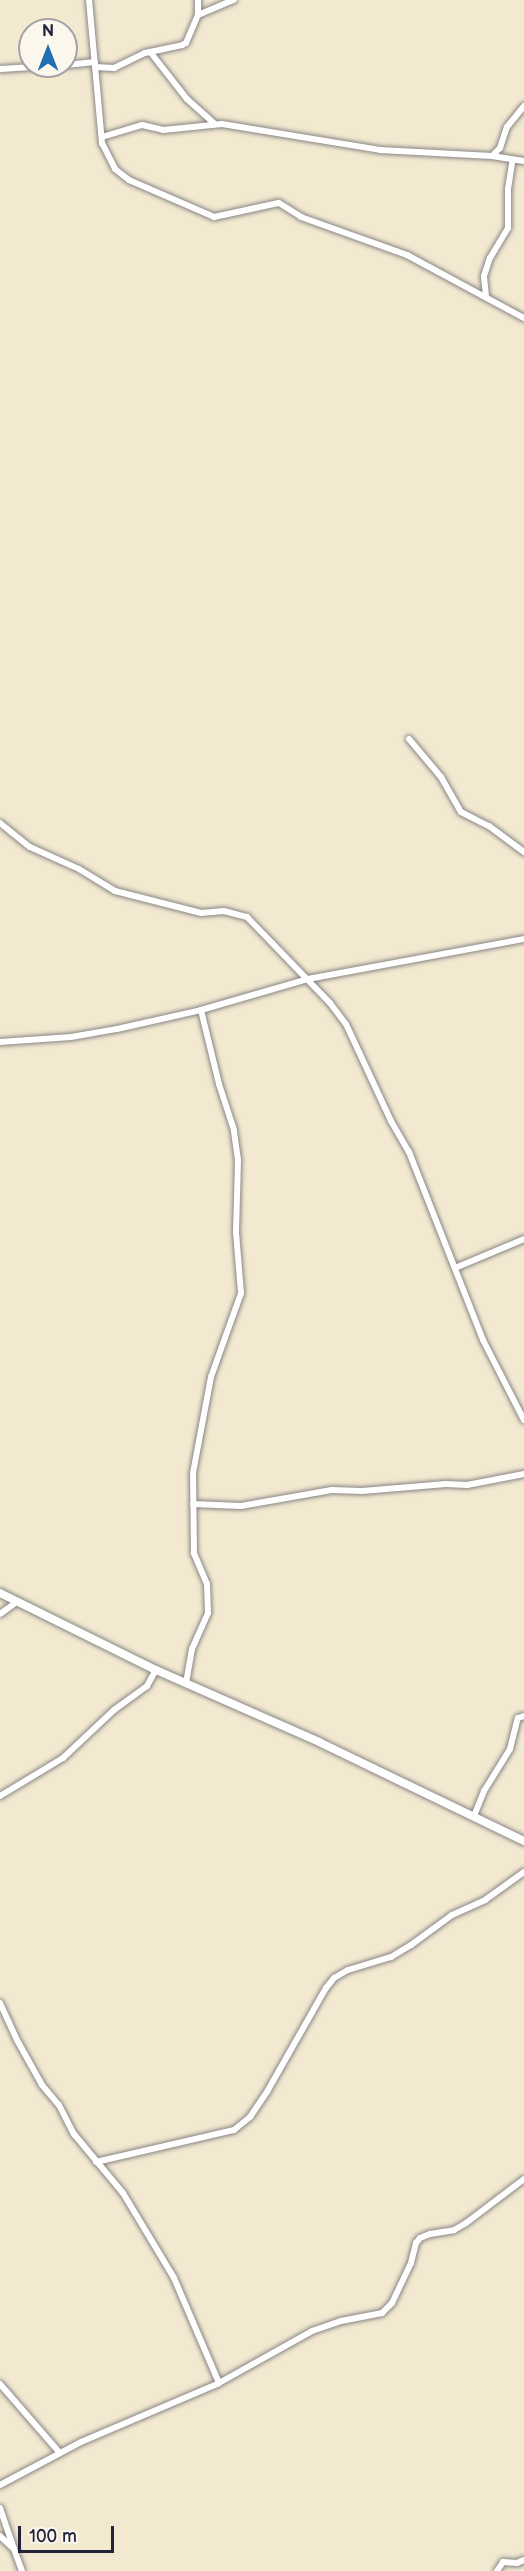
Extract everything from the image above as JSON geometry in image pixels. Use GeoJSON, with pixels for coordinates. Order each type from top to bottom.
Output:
{"type":"FeatureCollection","features":[{"type":"Feature","properties":{"kind":"street"},"geometry":{"type":"LineString","coordinates":[[89,0],[102,136],[107,156],[115,169],[129,180],[208,216],[224,216],[279,203],[301,217],[407,255],[524,318]]}},
{"type":"Feature","properties":{"kind":"street"},"geometry":{"type":"LineString","coordinates":[[78,65],[114,68],[151,53],[186,43],[198,15],[198,0]]}},
{"type":"Feature","properties":{"kind":"street"},"geometry":{"type":"LineString","coordinates":[[198,15],[234,0]]}},
{"type":"Feature","properties":{"kind":"street"},"geometry":{"type":"LineString","coordinates":[[151,53],[187,99],[215,124]]}},
{"type":"Feature","properties":{"kind":"street"},"geometry":{"type":"LineString","coordinates":[[0,69],[18,68]]}},
{"type":"Feature","properties":{"kind":"street"},"geometry":{"type":"LineString","coordinates":[[492,156],[500,148],[507,127],[524,106]]}},
{"type":"Feature","properties":{"kind":"street"},"geometry":{"type":"LineString","coordinates":[[102,136],[142,125],[163,130],[215,124],[381,150],[492,156],[524,161]]}},
{"type":"Feature","properties":{"kind":"street"},"geometry":{"type":"LineString","coordinates":[[486,297],[484,276],[490,258],[508,228],[508,189],[513,159]]}},
{"type":"Feature","properties":{"kind":"street"},"geometry":{"type":"LineString","coordinates":[[409,739],[441,777],[461,812],[489,826],[524,852]]}},
{"type":"Feature","properties":{"kind":"street"},"geometry":{"type":"LineString","coordinates":[[0,823],[30,848],[79,869],[115,891],[201,913],[224,910],[247,917],[308,979],[346,1024],[391,1121],[409,1152],[483,1340],[524,1420]]}},
{"type":"Feature","properties":{"kind":"street"},"geometry":{"type":"LineString","coordinates":[[0,1042],[71,1037],[201,1010],[308,979],[524,939]]}},
{"type":"Feature","properties":{"kind":"street"},"geometry":{"type":"LineString","coordinates":[[186,1683],[192,1649],[208,1613],[207,1584],[194,1553],[193,1473],[208,1387],[242,1293],[236,1232],[238,1160],[234,1130],[201,1010]]}},
{"type":"Feature","properties":{"kind":"street"},"geometry":{"type":"LineString","coordinates":[[455,1268],[524,1239]]}},
{"type":"Feature","properties":{"kind":"street"},"geometry":{"type":"LineString","coordinates":[[193,1504],[241,1506],[332,1490],[362,1491],[446,1484],[467,1485],[524,1474]]}},
{"type":"Feature","properties":{"kind":"street"},"geometry":{"type":"LineString","coordinates":[[0,1593],[156,1670],[524,1841]]}},
{"type":"Feature","properties":{"kind":"street"},"geometry":{"type":"LineString","coordinates":[[0,1614],[18,1601]]}},
{"type":"Feature","properties":{"kind":"street"},"geometry":{"type":"LineString","coordinates":[[0,1796],[63,1758],[114,1710],[147,1686],[156,1670]]}},
{"type":"Feature","properties":{"kind":"street"},"geometry":{"type":"LineString","coordinates":[[474,1816],[484,1791],[510,1749],[516,1721],[524,1716]]}},
{"type":"Feature","properties":{"kind":"street"},"geometry":{"type":"LineString","coordinates":[[96,2162],[234,2130],[250,2116],[268,2090],[321,1996],[334,1978],[348,1970],[391,1957],[452,1915],[484,1900],[524,1872]]}},
{"type":"Feature","properties":{"kind":"street"},"geometry":{"type":"LineString","coordinates":[[0,2003],[34,2071],[59,2105],[74,2134],[123,2193],[174,2278],[219,2383]]}},
{"type":"Feature","properties":{"kind":"street"},"geometry":{"type":"LineString","coordinates":[[0,2485],[60,2453],[219,2383],[325,2325],[382,2313],[392,2303],[411,2263],[416,2242],[420,2238],[454,2230],[524,2179]]}},
{"type":"Feature","properties":{"kind":"street"},"geometry":{"type":"LineString","coordinates":[[0,2384],[60,2453]]}},
{"type":"Feature","properties":{"kind":"street"},"geometry":{"type":"LineString","coordinates":[[0,2508],[22,2571]]}},
{"type":"Feature","properties":{"kind":"street"},"geometry":{"type":"LineString","coordinates":[[0,2536],[14,2549]]}},
{"type":"Feature","properties":{"kind":"street"},"geometry":{"type":"LineString","coordinates":[[496,2571],[503,2562],[517,2563],[524,2560]]}}]}
